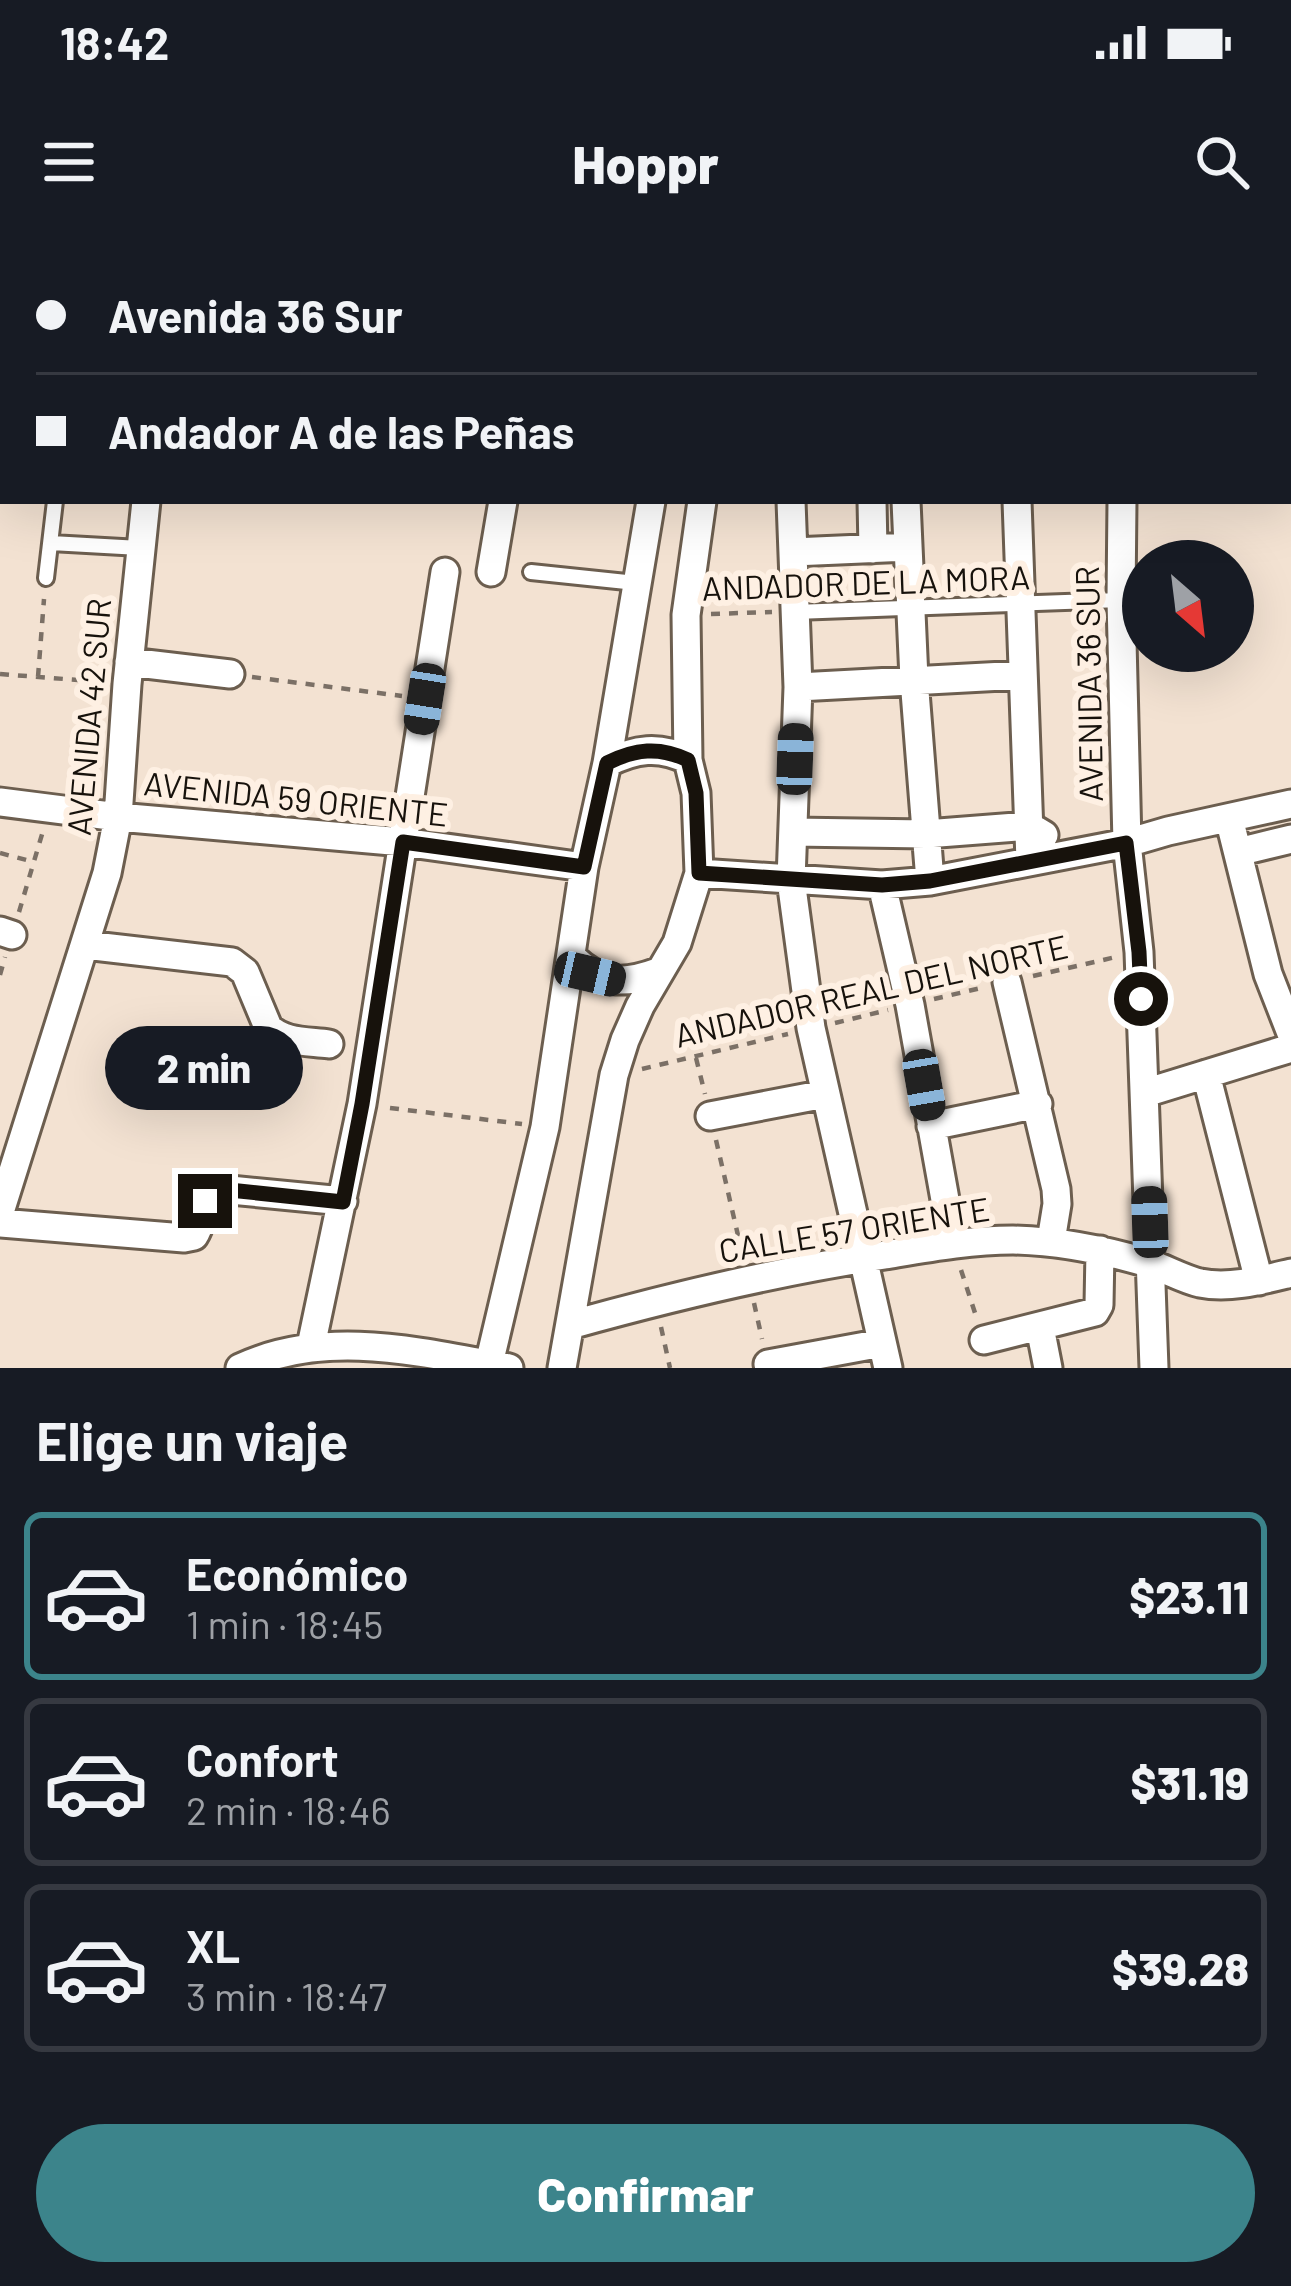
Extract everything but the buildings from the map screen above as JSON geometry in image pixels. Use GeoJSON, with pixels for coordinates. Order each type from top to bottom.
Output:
{"type":"FeatureCollection","features":[{"type":"Feature","properties":{"kind":"street","name":"AVENIDA 42 SUR"},"geometry":{"type":"LineString","coordinates":[[0,1211],[107,873],[118,817],[146,504]]}},
{"type":"Feature","properties":{"kind":"street"},"geometry":{"type":"LineString","coordinates":[[491,572],[502,504]]}},
{"type":"Feature","properties":{"kind":"street"},"geometry":{"type":"LineString","coordinates":[[240,1368],[311,1346],[364,1357],[495,1367],[545,1127],[584,867],[607,763],[650,504]]}},
{"type":"Feature","properties":{"kind":"street"},"geometry":{"type":"LineString","coordinates":[[562,1368],[614,1075],[625,1040],[677,943],[699,873],[696,793],[688,760],[686,615],[703,504]]}},
{"type":"Feature","properties":{"kind":"street"},"geometry":{"type":"LineString","coordinates":[[767,1364],[885,1356],[811,1028],[791,880],[798,686],[791,504]]}},
{"type":"Feature","properties":{"kind":"street"},"geometry":{"type":"LineString","coordinates":[[872,504],[874,548]]}},
{"type":"Feature","properties":{"kind":"street"},"geometry":{"type":"LineString","coordinates":[[906,504],[930,881]]}},
{"type":"Feature","properties":{"kind":"street"},"geometry":{"type":"LineString","coordinates":[[1017,504],[1030,860]]}},
{"type":"Feature","properties":{"kind":"street","name":"AVENIDA 36 SUR"},"geometry":{"type":"LineString","coordinates":[[1122,504],[1122,605]]}},
{"type":"Feature","properties":{"kind":"street"},"geometry":{"type":"LineString","coordinates":[[793,552],[908,547]]}},
{"type":"Feature","properties":{"kind":"street"},"geometry":{"type":"LineString","coordinates":[[311,1346],[362,1104],[445,572]]}},
{"type":"Feature","properties":{"kind":"street","name":"AVENIDA 36 SUR"},"geometry":{"type":"LineString","coordinates":[[1131,672],[1126,843],[1139,952],[1154,1368]]}},
{"type":"Feature","properties":{"kind":"street"},"geometry":{"type":"LineString","coordinates":[[128,673],[230,674]]}},
{"type":"Feature","properties":{"kind":"street"},"geometry":{"type":"LineString","coordinates":[[798,686],[1022,675]]}},
{"type":"Feature","properties":{"kind":"street"},"geometry":{"type":"LineString","coordinates":[[607,763],[629,752],[650,749],[688,760]]}},
{"type":"Feature","properties":{"kind":"street","name":"AVENIDA 59 ORIENTE"},"geometry":{"type":"LineString","coordinates":[[0,802],[403,842],[584,867]]}},
{"type":"Feature","properties":{"kind":"street"},"geometry":{"type":"LineString","coordinates":[[699,873],[882,885],[930,881],[1126,843],[1291,804]]}},
{"type":"Feature","properties":{"kind":"street"},"geometry":{"type":"LineString","coordinates":[[1229,818],[1280,970],[1291,1034]]}},
{"type":"Feature","properties":{"kind":"street"},"geometry":{"type":"LineString","coordinates":[[793,832],[926,834],[1028,826],[1076,853]]}},
{"type":"Feature","properties":{"kind":"street"},"geometry":{"type":"LineString","coordinates":[[1238,852],[1291,839]]}},
{"type":"Feature","properties":{"kind":"street"},"geometry":{"type":"LineString","coordinates":[[882,885],[910,1005],[952,1244]]}},
{"type":"Feature","properties":{"kind":"street"},"geometry":{"type":"LineString","coordinates":[[85,945],[232,962],[240,966],[274,1034],[329,1044]]}},
{"type":"Feature","properties":{"kind":"street"},"geometry":{"type":"LineString","coordinates":[[573,958],[590,974],[616,980],[658,972]]}},
{"type":"Feature","properties":{"kind":"street"},"geometry":{"type":"LineString","coordinates":[[1007,982],[1056,1189],[1051,1241]]}},
{"type":"Feature","properties":{"kind":"street"},"geometry":{"type":"LineString","coordinates":[[1145,1093],[1291,1048]]}},
{"type":"Feature","properties":{"kind":"street"},"geometry":{"type":"LineString","coordinates":[[1206,1074],[1259,1281]]}},
{"type":"Feature","properties":{"kind":"street"},"geometry":{"type":"LineString","coordinates":[[710,1116],[826,1094]]}},
{"type":"Feature","properties":{"kind":"street"},"geometry":{"type":"LineString","coordinates":[[932,1126],[1038,1104]]}},
{"type":"Feature","properties":{"kind":"street"},"geometry":{"type":"LineString","coordinates":[[0,1114],[28,1123]]}},
{"type":"Feature","properties":{"kind":"street"},"geometry":{"type":"LineString","coordinates":[[0,1223],[184,1238],[194,1236],[205,1201],[220,1189],[343,1202]]}},
{"type":"Feature","properties":{"kind":"street","name":"CALLE 57 ORIENTE"},"geometry":{"type":"LineString","coordinates":[[570,1325],[749,1279],[952,1244],[1007,1240],[1051,1241],[1100,1250],[1200,1282],[1227,1285],[1291,1273]]}},
{"type":"Feature","properties":{"kind":"street"},"geometry":{"type":"LineString","coordinates":[[984,1340],[1095,1312],[1100,1250]]}},
{"type":"Feature","properties":{"kind":"street"},"geometry":{"type":"LineString","coordinates":[[1040,1327],[1048,1368]]}},
{"type":"Feature","properties":{"kind":"lane"},"geometry":{"type":"LineString","coordinates":[[46,578],[56,504]]}},
{"type":"Feature","properties":{"kind":"lane"},"geometry":{"type":"LineString","coordinates":[[51,543],[140,548]]}},
{"type":"Feature","properties":{"kind":"lane"},"geometry":{"type":"LineString","coordinates":[[531,572],[636,583]]}},
{"type":"Feature","properties":{"kind":"lane","name":"ANDADOR DE LA MORA"},"geometry":{"type":"LineString","coordinates":[[795,612],[1121,600]]}},
{"type":"Feature","properties":{"kind":"path"},"geometry":{"type":"LineString","coordinates":[[38,677],[46,578]]}},
{"type":"Feature","properties":{"kind":"path","name":"ANDADOR DE LA MORA"},"geometry":{"type":"LineString","coordinates":[[686,615],[795,612]]}},
{"type":"Feature","properties":{"kind":"path"},"geometry":{"type":"LineString","coordinates":[[0,674],[128,673]]}},
{"type":"Feature","properties":{"kind":"path"},"geometry":{"type":"LineString","coordinates":[[230,674],[425,699]]}},
{"type":"Feature","properties":{"kind":"path"},"geometry":{"type":"LineString","coordinates":[[0,975],[6,933],[51,806]]}},
{"type":"Feature","properties":{"kind":"path"},"geometry":{"type":"LineString","coordinates":[[0,853],[34,862]]}},
{"type":"Feature","properties":{"kind":"path","name":"ANDADOR REAL DEL NORTE"},"geometry":{"type":"LineString","coordinates":[[614,1075],[1139,952]]}},
{"type":"Feature","properties":{"kind":"path"},"geometry":{"type":"LineString","coordinates":[[696,1056],[767,1364]]}},
{"type":"Feature","properties":{"kind":"path"},"geometry":{"type":"LineString","coordinates":[[362,1104],[545,1127]]}},
{"type":"Feature","properties":{"kind":"path"},"geometry":{"type":"LineString","coordinates":[[952,1244],[984,1340]]}},
{"type":"Feature","properties":{"kind":"path"},"geometry":{"type":"LineString","coordinates":[[655,1302],[670,1368]]}},
{"type":"Feature","properties":{"kind":"route"},"geometry":{"type":"LineString","coordinates":[[205,1201],[220,1189],[343,1202],[403,842],[584,867],[607,763],[629,752],[650,749],[688,760],[696,793],[699,873],[882,885],[930,881],[1126,843],[1141,999]]}}]}
